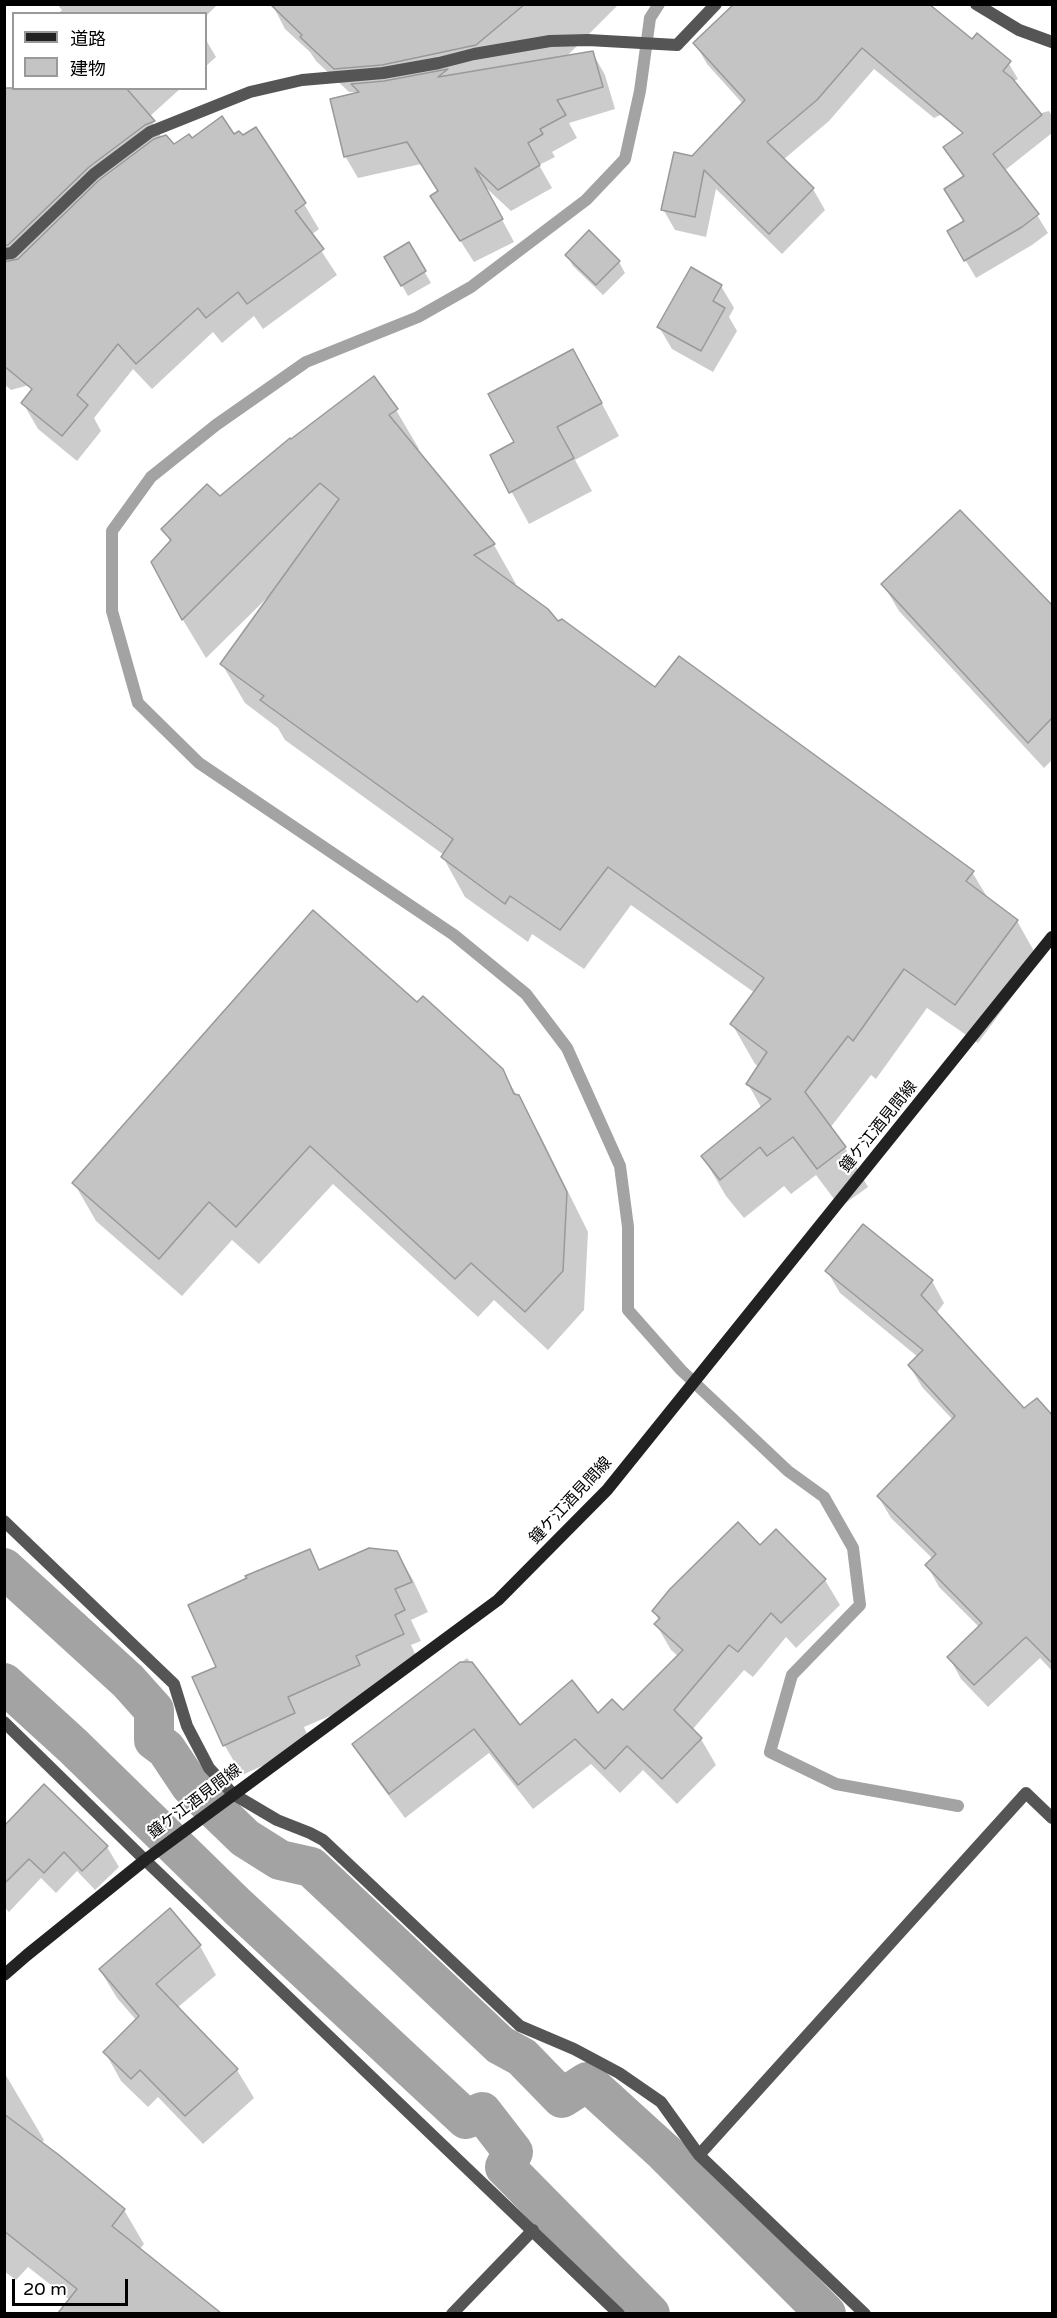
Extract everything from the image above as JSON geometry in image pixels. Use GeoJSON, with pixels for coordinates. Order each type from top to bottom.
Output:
{"type":"FeatureCollection","features":[{"type":"Feature","properties":{"kind":"main road","name":"鐘ケ江酒見間線"},"geometry":{"type":"LineString","coordinates":[[4,1975],[145,1860],[498,1600],[607,1490],[1053,937]]}},
{"type":"Feature","properties":{"kind":"street"},"geometry":{"type":"LineString","coordinates":[[4,254],[12,253],[94,174],[150,132],[250,92],[302,80],[383,73],[474,54],[550,42],[588,40],[677,45],[716,4]]}},
{"type":"Feature","properties":{"kind":"street"},"geometry":{"type":"LineString","coordinates":[[976,4],[1019,30],[1053,42]]}},
{"type":"Feature","properties":{"kind":"street"},"geometry":{"type":"LineString","coordinates":[[4,1521],[174,1684],[187,1726],[209,1768],[233,1794],[277,1820],[323,1840],[520,2026],[574,2049],[619,2073],[661,2102],[699,2155],[865,2313]]}},
{"type":"Feature","properties":{"kind":"street"},"geometry":{"type":"LineString","coordinates":[[4,1722],[145,1860],[619,2313]]}},
{"type":"Feature","properties":{"kind":"street"},"geometry":{"type":"LineString","coordinates":[[699,2155],[1026,1793],[1053,1818]]}},
{"type":"Feature","properties":{"kind":"street"},"geometry":{"type":"LineString","coordinates":[[452,2313],[533,2230]]}},
{"type":"Feature","properties":{"kind":"building"},"geometry":{"type":"Polygon","coordinates":[[[270,4],[525,4],[476,45],[382,65],[334,69],[270,4]]]}},
{"type":"Feature","properties":{"kind":"building"},"geometry":{"type":"Polygon","coordinates":[[[734,4],[929,4],[972,39],[977,33],[1011,61],[1003,71],[1012,78],[1042,115],[993,154],[1039,214],[1022,227],[964,261],[947,231],[964,221],[944,189],[964,176],[943,147],[963,133],[862,48],[817,100],[767,142],[814,188],[769,234],[704,170],[695,217],[661,210],[674,152],[692,156],[745,100],[693,43],[734,4]]]}},
{"type":"Feature","properties":{"kind":"building"},"geometry":{"type":"Polygon","coordinates":[[[593,51],[603,87],[557,100],[566,115],[540,129],[543,134],[528,143],[540,165],[498,190],[475,168],[503,219],[460,241],[430,196],[438,191],[407,142],[344,157],[330,99],[359,92],[351,84],[384,81],[448,69],[438,77],[593,51]]]}},
{"type":"Feature","properties":{"kind":"building"},"geometry":{"type":"Polygon","coordinates":[[[4,88],[12,88],[12,90],[128,90],[155,121],[145,125],[89,167],[8,245],[4,246],[4,88]]]}},
{"type":"Feature","properties":{"kind":"building"},"geometry":{"type":"Polygon","coordinates":[[[222,116],[234,134],[239,131],[243,135],[256,127],[306,203],[295,211],[324,249],[247,304],[238,292],[206,318],[198,308],[136,364],[118,344],[77,395],[88,405],[62,436],[21,403],[32,389],[4,366],[4,262],[18,259],[99,180],[154,139],[166,135],[174,144],[189,134],[192,138],[222,116]]]}},
{"type":"Feature","properties":{"kind":"building"},"geometry":{"type":"Polygon","coordinates":[[[589,230],[620,261],[596,285],[565,255],[589,230]]]}},
{"type":"Feature","properties":{"kind":"building"},"geometry":{"type":"Polygon","coordinates":[[[409,242],[426,271],[401,286],[384,257],[409,242]]]}},
{"type":"Feature","properties":{"kind":"building"},"geometry":{"type":"Polygon","coordinates":[[[691,267],[722,285],[713,301],[725,308],[701,351],[657,327],[691,267]]]}},
{"type":"Feature","properties":{"kind":"building"},"geometry":{"type":"Polygon","coordinates":[[[573,349],[602,403],[557,427],[574,458],[509,493],[490,455],[514,442],[488,394],[573,349]]]}},
{"type":"Feature","properties":{"kind":"building"},"geometry":{"type":"Polygon","coordinates":[[[374,376],[398,409],[389,415],[495,544],[474,555],[548,609],[558,621],[562,619],[655,687],[679,656],[974,871],[966,881],[1018,920],[955,1005],[904,969],[853,1041],[848,1036],[805,1092],[846,1147],[817,1169],[793,1137],[767,1156],[760,1147],[720,1180],[701,1156],[771,1099],[746,1084],[767,1052],[730,1024],[764,978],[608,867],[560,930],[510,896],[505,904],[441,857],[453,839],[260,700],[264,696],[220,664],[339,499],[320,483],[182,620],[151,562],[171,540],[161,529],[207,484],[220,496],[290,438],[374,376]]]}},
{"type":"Feature","properties":{"kind":"building"},"geometry":{"type":"Polygon","coordinates":[[[960,510],[1053,606],[1053,717],[1028,743],[881,584],[960,510]]]}},
{"type":"Feature","properties":{"kind":"building"},"geometry":{"type":"Polygon","coordinates":[[[313,910],[417,1002],[423,996],[503,1069],[514,1094],[519,1095],[567,1192],[563,1271],[525,1312],[471,1263],[455,1279],[310,1146],[236,1227],[209,1202],[159,1259],[72,1183],[313,910]]]}},
{"type":"Feature","properties":{"kind":"building"},"geometry":{"type":"Polygon","coordinates":[[[863,1224],[933,1280],[921,1295],[1024,1408],[1037,1398],[1053,1416],[1053,1664],[1026,1637],[974,1685],[947,1657],[982,1623],[925,1565],[936,1554],[877,1496],[955,1416],[908,1365],[923,1350],[825,1271],[863,1224]]]}},
{"type":"Feature","properties":{"kind":"building"},"geometry":{"type":"Polygon","coordinates":[[[738,1522],[760,1545],[776,1529],[826,1579],[781,1623],[771,1613],[738,1652],[729,1645],[674,1710],[702,1738],[662,1779],[627,1746],[605,1769],[575,1739],[518,1785],[474,1729],[389,1794],[352,1744],[460,1662],[472,1662],[520,1725],[572,1680],[598,1713],[612,1699],[623,1710],[683,1650],[654,1624],[660,1618],[652,1611],[670,1589],[738,1522]]]}},
{"type":"Feature","properties":{"kind":"building"},"geometry":{"type":"Polygon","coordinates":[[[369,1548],[397,1551],[412,1582],[395,1589],[405,1610],[395,1615],[404,1634],[356,1656],[360,1665],[288,1697],[295,1713],[223,1746],[192,1677],[216,1667],[188,1605],[247,1578],[245,1576],[310,1549],[319,1570],[369,1548]]]}},
{"type":"Feature","properties":{"kind":"building"},"geometry":{"type":"Polygon","coordinates":[[[44,1784],[108,1846],[82,1871],[64,1852],[44,1873],[29,1859],[4,1884],[4,1826],[44,1784]]]}},
{"type":"Feature","properties":{"kind":"building"},"geometry":{"type":"Polygon","coordinates":[[[170,1908],[201,1945],[156,1984],[238,2069],[185,2116],[140,2070],[131,2079],[103,2052],[139,2016],[99,1969],[170,1908]]]}},
{"type":"Feature","properties":{"kind":"building"},"geometry":{"type":"Polygon","coordinates":[[[4,2114],[125,2209],[112,2226],[221,2313],[58,2313],[77,2289],[4,2231],[4,2114]]]}},
{"type":"Feature","properties":{"kind":"waterway"},"geometry":{"type":"LineString","coordinates":[[659,4],[650,18],[640,91],[625,159],[586,200],[471,287],[418,317],[306,362],[216,425],[151,477],[112,531],[112,611],[138,703],[199,763],[454,935],[526,994],[567,1048],[620,1166],[628,1227],[628,1310],[681,1370],[788,1471],[824,1497],[853,1548],[860,1605],[792,1675],[770,1752],[836,1784],[958,1806]]}},
{"type":"Feature","properties":{"kind":"waterway"},"geometry":{"type":"LineString","coordinates":[[4,1568],[128,1681],[154,1710],[154,1740],[166,1749],[190,1785],[245,1838],[280,1860],[311,1867],[500,2045],[522,2057],[562,2098],[587,2082],[664,2152],[826,2314]]}},
{"type":"Feature","properties":{"kind":"waterway"},"geometry":{"type":"LineString","coordinates":[[4,1683],[73,1746],[238,1907],[466,2119],[482,2112],[513,2152],[505,2167],[650,2314]]}}]}
